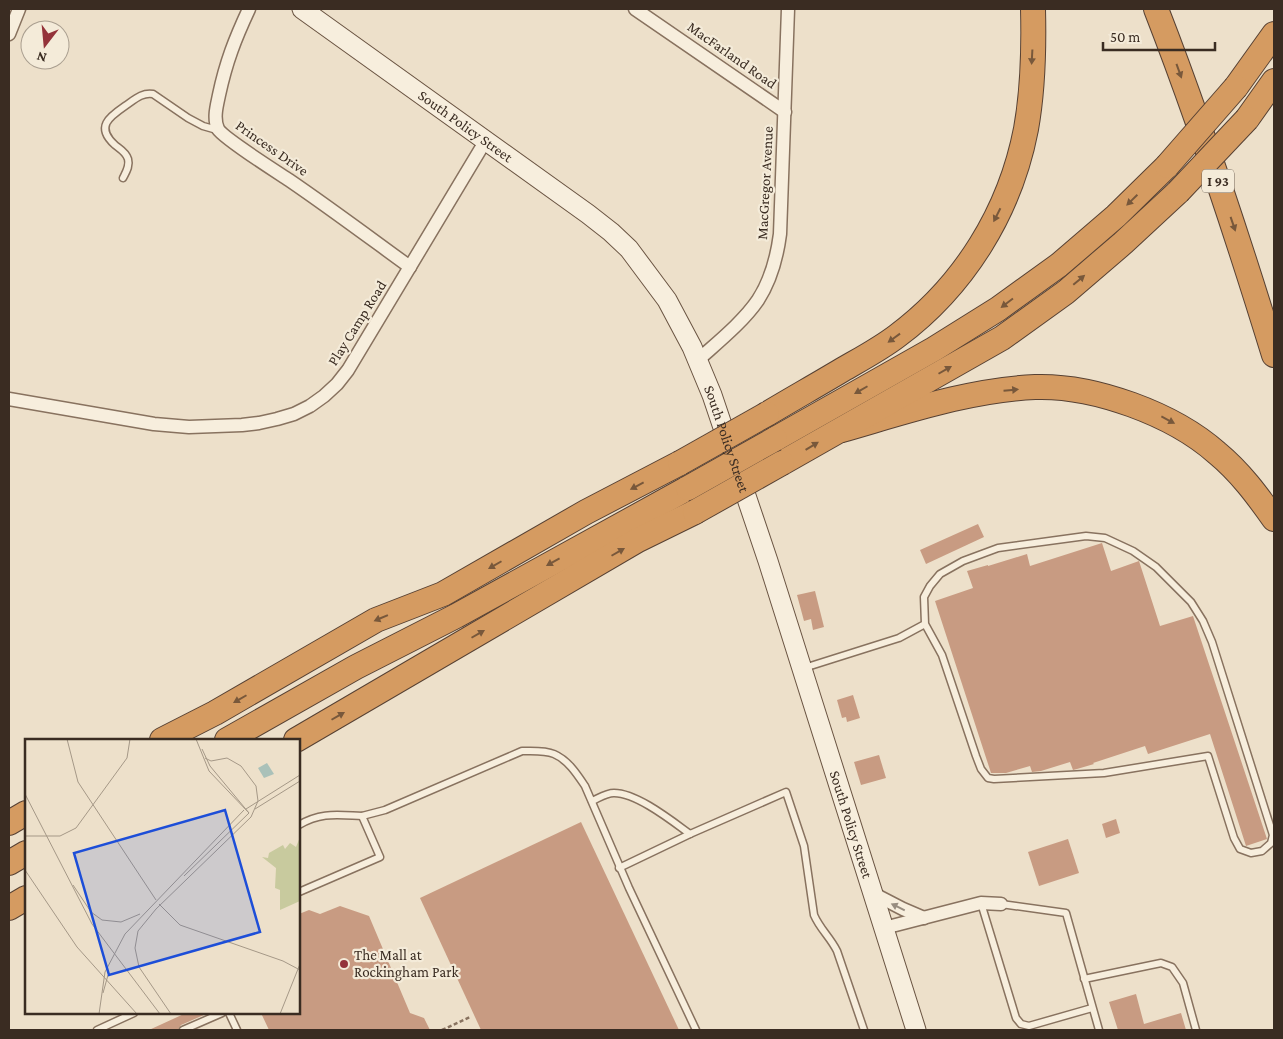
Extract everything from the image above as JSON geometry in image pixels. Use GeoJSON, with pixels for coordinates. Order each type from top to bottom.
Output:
{"type":"FeatureCollection","features":[{"type":"Feature","properties":{"kind":"highway"},"geometry":{"type":"LineString","coordinates":[[164,739],[215,713],[376,620],[443,594],[586,512],[680,463],[873,352],[896,337],[918,319],[957,279],[973,257],[1001,208],[1011,182],[1020,156],[1030,101],[1033,9]]}},
{"type":"Feature","properties":{"kind":"highway","name":"I 93"},"geometry":{"type":"LineString","coordinates":[[1156,9],[1182,77],[1224,199],[1274,355]]}},
{"type":"Feature","properties":{"kind":"highway"},"geometry":{"type":"LineString","coordinates":[[229,739],[356,667],[456,616],[688,488],[934,349],[998,310],[1066,259],[1116,216],[1167,166],[1236,87],[1274,34]]}},
{"type":"Feature","properties":{"kind":"highway"},"geometry":{"type":"LineString","coordinates":[[298,739],[638,540],[695,512],[1002,338],[1066,292],[1178,192],[1247,119],[1274,81]]}},
{"type":"Feature","properties":{"kind":"highway"},"geometry":{"type":"LineString","coordinates":[[842,430],[945,400],[997,391],[1036,387],[1069,389],[1103,396],[1132,404],[1167,419],[1216,451],[1256,492],[1274,519]]}},
{"type":"Feature","properties":{"kind":"highway"},"geometry":{"type":"LineString","coordinates":[[356,667],[443,594]]}},
{"type":"Feature","properties":{"kind":"highway"},"geometry":{"type":"LineString","coordinates":[[9,823],[25,814]]}},
{"type":"Feature","properties":{"kind":"highway"},"geometry":{"type":"LineString","coordinates":[[9,863],[25,854]]}},
{"type":"Feature","properties":{"kind":"highway"},"geometry":{"type":"LineString","coordinates":[[9,908],[25,899]]}},
{"type":"Feature","properties":{"kind":"street"},"geometry":{"type":"LineString","coordinates":[[9,34],[19,9]]}},
{"type":"Feature","properties":{"kind":"street","name":"Princess Drive"},"geometry":{"type":"LineString","coordinates":[[249,9],[236,36],[223,74],[216,106],[219,130],[410,267]]}},
{"type":"Feature","properties":{"kind":"street","name":"South Policy Street"},"geometry":{"type":"LineString","coordinates":[[302,9],[611,232],[629,249],[667,300],[692,346],[712,395],[803,669],[916,1030]]}},
{"type":"Feature","properties":{"kind":"street","name":"MacFarland Road"},"geometry":{"type":"LineString","coordinates":[[635,9],[785,112]]}},
{"type":"Feature","properties":{"kind":"street","name":"MacGregor Avenue"},"geometry":{"type":"LineString","coordinates":[[698,360],[758,300],[767,285],[778,251],[788,9]]}},
{"type":"Feature","properties":{"kind":"street","name":"Play Camp Road"},"geometry":{"type":"LineString","coordinates":[[9,400],[154,424],[189,427],[259,423],[294,414],[310,406],[337,384],[348,370],[486,140]]}},
{"type":"Feature","properties":{"kind":"street"},"geometry":{"type":"LineString","coordinates":[[874,894],[924,918]]}},
{"type":"Feature","properties":{"kind":"street"},"geometry":{"type":"LineString","coordinates":[[884,928],[981,903],[1001,904]]}},
{"type":"Feature","properties":{"kind":"lane"},"geometry":{"type":"LineString","coordinates":[[123,178],[127,170],[128,158],[107,137],[104,129],[107,121],[114,114],[147,93],[153,94],[203,126],[219,130]]}},
{"type":"Feature","properties":{"kind":"lane"},"geometry":{"type":"LineString","coordinates":[[1086,536],[1105,538],[1133,551],[1156,567],[1191,602],[1204,621],[1273,835],[1272,844],[1262,851],[1251,853],[1240,850],[1234,838],[1208,756],[1104,773],[988,778],[981,769],[976,756],[942,655],[925,624],[924,597],[940,574],[963,561],[998,548],[1086,536]]}},
{"type":"Feature","properties":{"kind":"lane"},"geometry":{"type":"LineString","coordinates":[[803,669],[899,638],[925,624]]}},
{"type":"Feature","properties":{"kind":"lane"},"geometry":{"type":"LineString","coordinates":[[300,824],[316,816],[362,816],[385,810],[522,751],[554,754],[569,764],[579,776],[592,801],[619,868],[696,1030]]}},
{"type":"Feature","properties":{"kind":"lane"},"geometry":{"type":"LineString","coordinates":[[619,868],[690,834],[786,792],[804,846],[814,914],[818,925],[838,951],[864,1030]]}},
{"type":"Feature","properties":{"kind":"lane"},"geometry":{"type":"LineString","coordinates":[[592,801],[608,794],[616,793],[627,796],[648,805],[690,834]]}},
{"type":"Feature","properties":{"kind":"lane"},"geometry":{"type":"LineString","coordinates":[[300,892],[380,857],[362,816]]}},
{"type":"Feature","properties":{"kind":"lane"},"geometry":{"type":"LineString","coordinates":[[981,903],[1016,1018],[1021,1024],[1029,1026],[1092,1008]]}},
{"type":"Feature","properties":{"kind":"lane"},"geometry":{"type":"LineString","coordinates":[[1001,904],[1066,913],[1099,1030]]}},
{"type":"Feature","properties":{"kind":"lane"},"geometry":{"type":"LineString","coordinates":[[1084,979],[1161,963],[1172,967],[1183,983],[1196,1030]]}},
{"type":"Feature","properties":{"kind":"lane"},"geometry":{"type":"LineString","coordinates":[[97,1030],[132,1014]]}},
{"type":"Feature","properties":{"kind":"lane"},"geometry":{"type":"LineString","coordinates":[[182,1030],[220,1014]]}},
{"type":"Feature","properties":{"kind":"lane"},"geometry":{"type":"LineString","coordinates":[[229,1014],[237,1030]]}},
{"type":"Feature","properties":{"kind":"path"},"geometry":{"type":"LineString","coordinates":[[442,1030],[470,1018]]}},
{"type":"Feature","properties":{"kind":"building"},"geometry":{"type":"Polygon","coordinates":[[[978,524],[984,537],[926,564],[920,550],[978,524]]]}},
{"type":"Feature","properties":{"kind":"building"},"geometry":{"type":"Polygon","coordinates":[[[1102,543],[1111,571],[1139,561],[1160,626],[1193,616],[1267,839],[1246,846],[1210,734],[1148,754],[1145,746],[1073,770],[1070,762],[1041,771],[1032,772],[1030,766],[1006,773],[991,773],[935,601],[973,588],[967,571],[1027,554],[1030,566],[1102,543]]]}},
{"type":"Feature","properties":{"kind":"building"},"geometry":{"type":"Polygon","coordinates":[[[815,591],[824,627],[813,630],[811,619],[804,621],[797,595],[815,591]]]}},
{"type":"Feature","properties":{"kind":"building"},"geometry":{"type":"Polygon","coordinates":[[[853,695],[860,718],[847,722],[846,717],[842,718],[837,700],[853,695]]]}},
{"type":"Feature","properties":{"kind":"building"},"geometry":{"type":"Polygon","coordinates":[[[879,755],[886,778],[861,785],[854,762],[879,755]]]}},
{"type":"Feature","properties":{"kind":"building"},"geometry":{"type":"Polygon","coordinates":[[[1116,819],[1120,833],[1106,838],[1102,824],[1116,819]]]}},
{"type":"Feature","properties":{"kind":"building"},"geometry":{"type":"Polygon","coordinates":[[[581,822],[679,1030],[481,1030],[420,898],[581,822]]]}},
{"type":"Feature","properties":{"kind":"building"},"geometry":{"type":"Polygon","coordinates":[[[1068,839],[1079,873],[1039,886],[1028,852],[1068,839]]]}},
{"type":"Feature","properties":{"kind":"building","name":"The Mall at Rockingham Park"},"geometry":{"type":"Polygon","coordinates":[[[340,906],[369,916],[410,1013],[424,1018],[430,1030],[269,1030],[261,1014],[300,1014],[300,914],[309,910],[320,914],[340,906]]]}},
{"type":"Feature","properties":{"kind":"building"},"geometry":{"type":"Polygon","coordinates":[[[1136,994],[1144,1024],[1181,1013],[1186,1030],[1118,1030],[1109,1002],[1136,994]]]}},
{"type":"Feature","properties":{"kind":"building"},"geometry":{"type":"Polygon","coordinates":[[[184,1014],[206,1014],[181,1025],[178,1030],[149,1030],[184,1014]]]}},
{"type":"Feature","properties":{"kind":"place","name":"The Mall at Rockingham Park"},"geometry":{"type":"Point","coordinates":[344,964]}}]}
